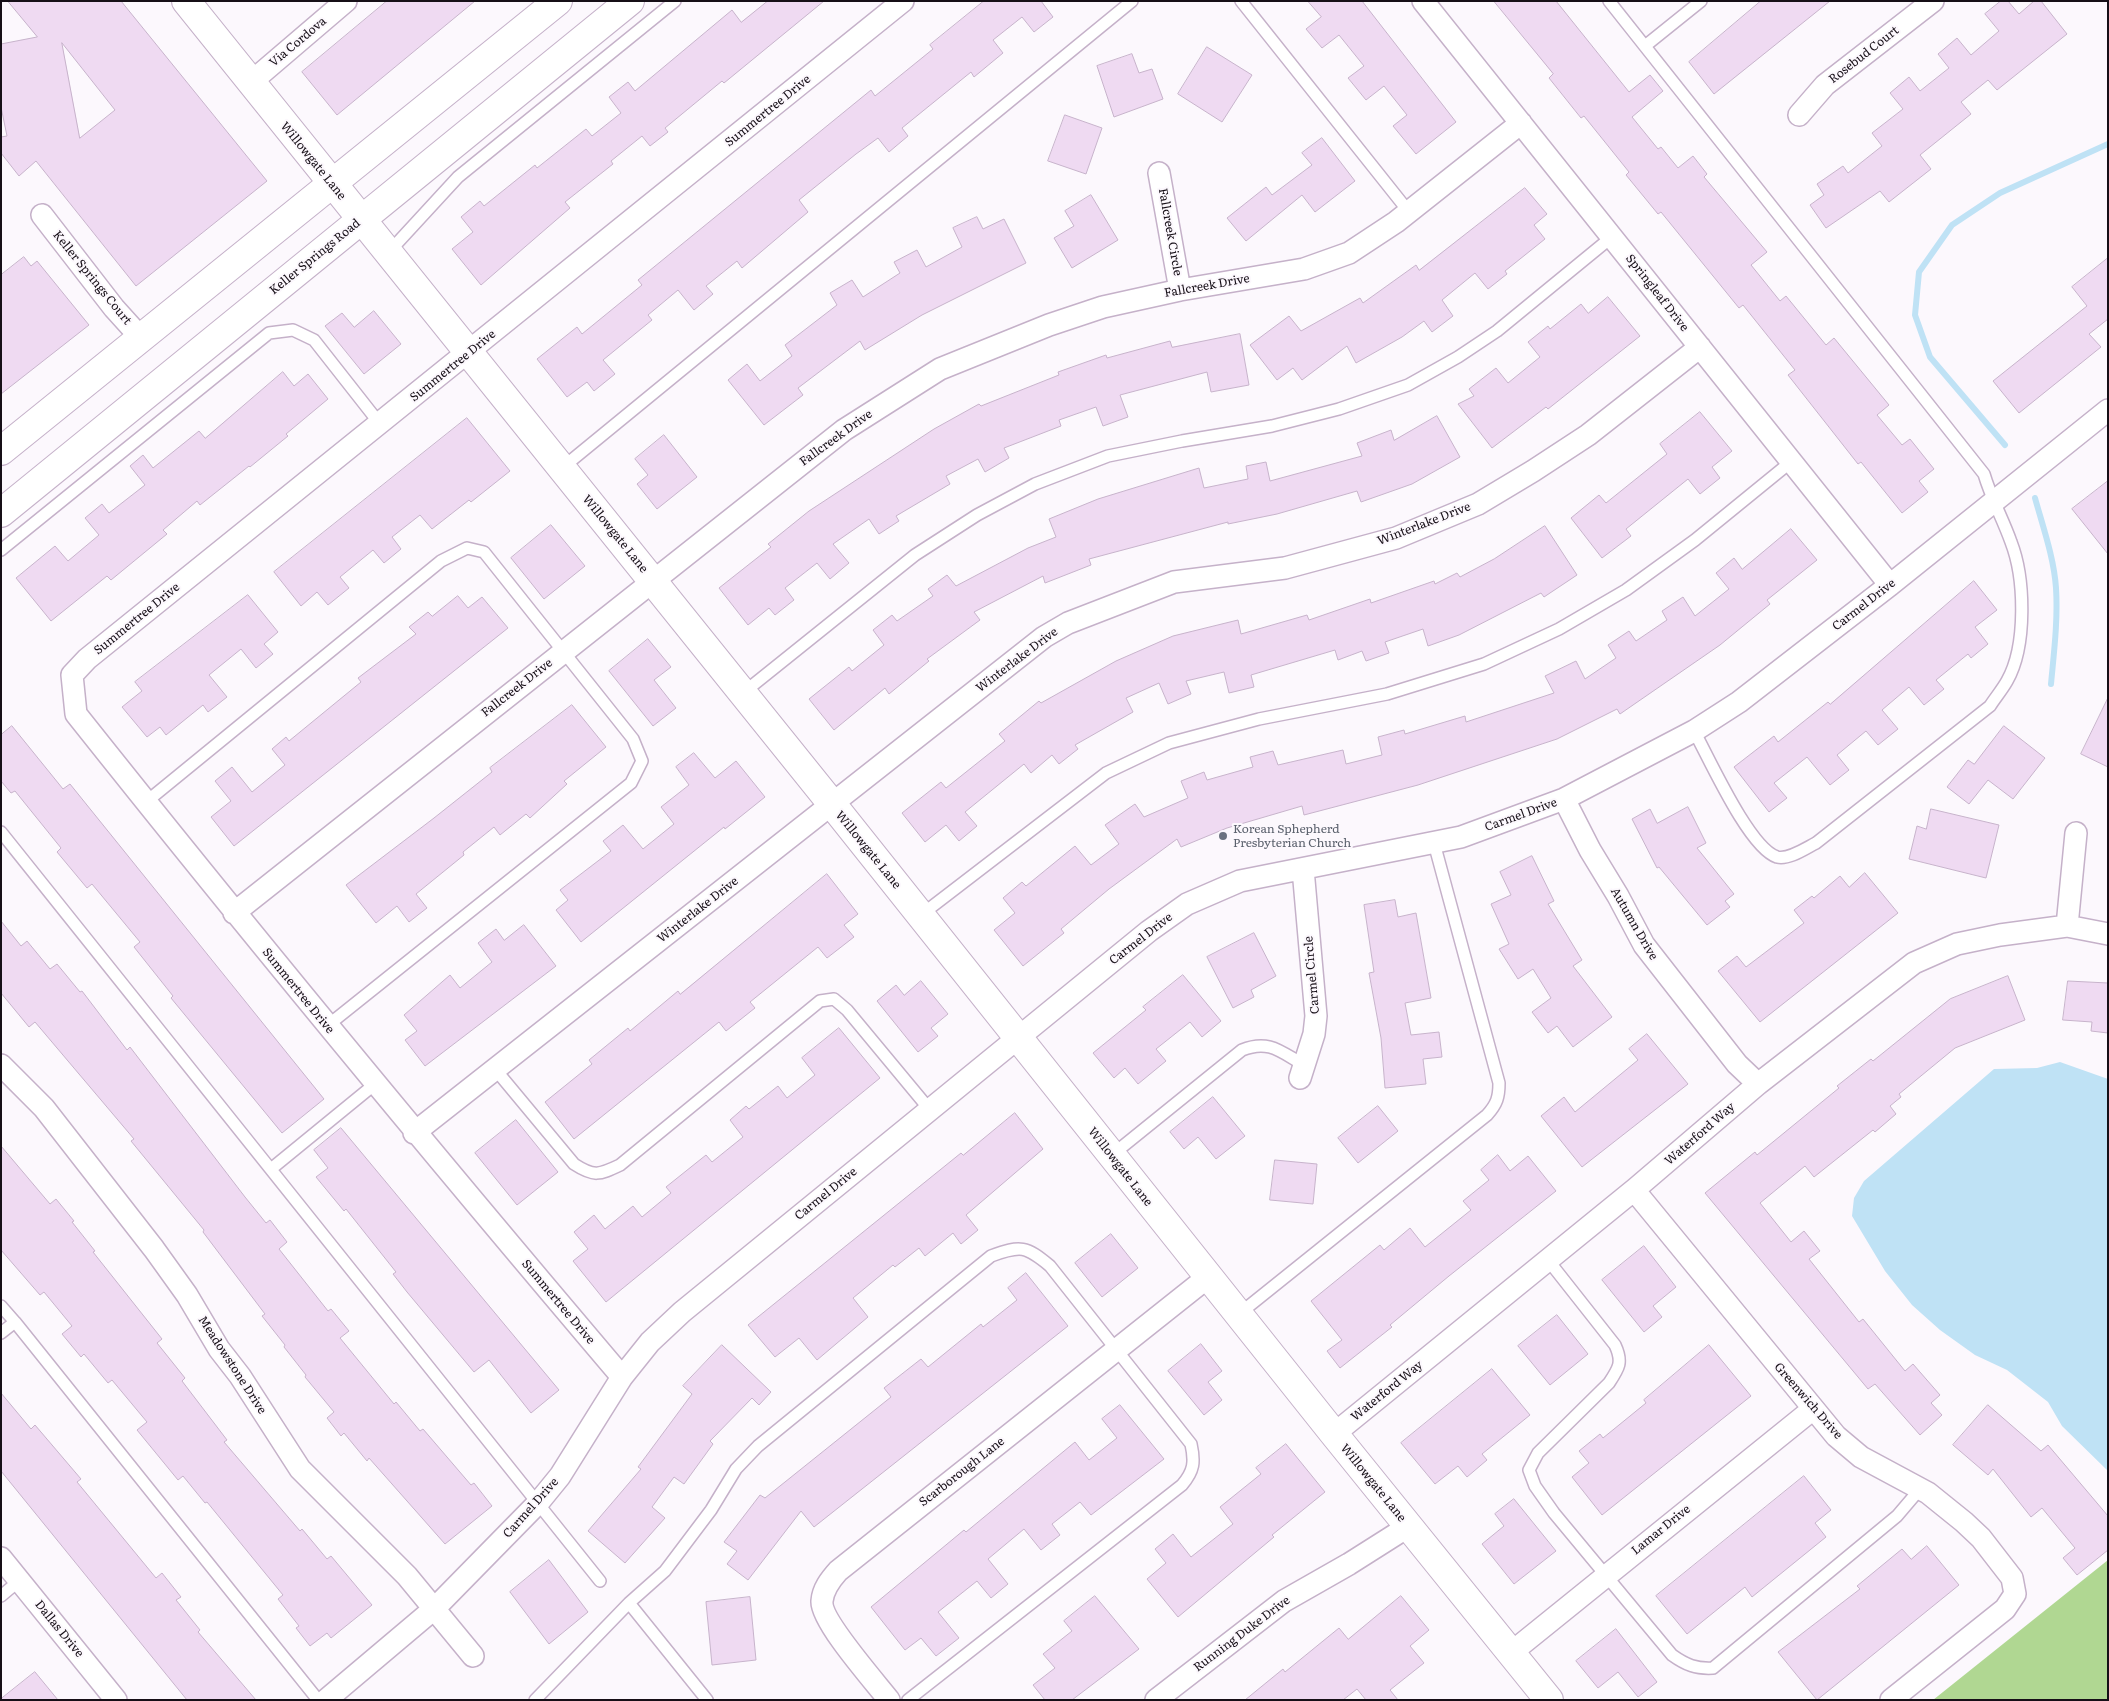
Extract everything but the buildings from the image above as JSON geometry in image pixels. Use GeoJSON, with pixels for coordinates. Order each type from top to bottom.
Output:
{"type":"FeatureCollection","features":[{"type":"Feature","properties":{"kind":"street","name":"Willowgate Lane"},"geometry":{"type":"LineString","coordinates":[[186,1],[250,83],[470,353],[921,915],[1238,1315],[1549,1700]]}},
{"type":"Feature","properties":{"kind":"street","name":"Via Cordova"},"geometry":{"type":"LineString","coordinates":[[250,83],[346,1]]}},
{"type":"Feature","properties":{"kind":"street"},"geometry":{"type":"LineString","coordinates":[[1,451],[333,185],[558,1]]}},
{"type":"Feature","properties":{"kind":"street","name":"Keller Springs Road"},"geometry":{"type":"LineString","coordinates":[[1,513],[630,1]]}},
{"type":"Feature","properties":{"kind":"street","name":"Summertree Drive"},"geometry":{"type":"LineString","coordinates":[[622,1377],[414,1132],[234,913],[76,714],[72,676],[87,659],[470,353],[903,1]]}},
{"type":"Feature","properties":{"kind":"street","name":"Springleaf Drive"},"geometry":{"type":"LineString","coordinates":[[1423,1],[1613,236],[1890,585]]}},
{"type":"Feature","properties":{"kind":"street","name":"Rosebud Court"},"geometry":{"type":"LineString","coordinates":[[1799,115],[1825,85],[1933,1]]}},
{"type":"Feature","properties":{"kind":"street","name":"Fallcreek Drive"},"geometry":{"type":"LineString","coordinates":[[234,913],[652,580],[844,430],[940,369],[1049,326],[1104,307],[1180,290],[1304,269],[1349,253],[1408,212],[1521,124]]}},
{"type":"Feature","properties":{"kind":"street","name":"Fallcreek Circle"},"geometry":{"type":"LineString","coordinates":[[1160,173],[1180,290]]}},
{"type":"Feature","properties":{"kind":"street","name":"Keller Springs Court"},"geometry":{"type":"LineString","coordinates":[[42,215],[94,283],[142,339]]}},
{"type":"Feature","properties":{"kind":"street","name":"Winterlake Drive"},"geometry":{"type":"LineString","coordinates":[[414,1132],[1044,637],[1068,623],[1174,582],[1285,568],[1396,538],[1478,504],[1588,435],[1700,347]]}},
{"type":"Feature","properties":{"kind":"street","name":"Carmel Drive"},"geometry":{"type":"LineString","coordinates":[[326,1700],[435,1608],[538,1503],[560,1476],[622,1377],[650,1342],[682,1312],[1149,932],[1187,904],[1240,880],[1461,837],[1564,799],[1694,730],[1739,702],[1890,585],[2108,410]]}},
{"type":"Feature","properties":{"kind":"street","name":"Autumn Drive"},"geometry":{"type":"LineString","coordinates":[[1564,799],[1590,850],[1618,896],[1644,945],[1736,1064],[1758,1084]]}},
{"type":"Feature","properties":{"kind":"street"},"geometry":{"type":"LineString","coordinates":[[2067,926],[2076,832]]}},
{"type":"Feature","properties":{"kind":"street","name":"Carmel Circle"},"geometry":{"type":"LineString","coordinates":[[1302,1072],[1314,1034],[1316,1016],[1303,869]]}},
{"type":"Feature","properties":{"kind":"street","name":"Waterford Way"},"geometry":{"type":"LineString","coordinates":[[1334,1434],[1634,1190],[1758,1084],[1914,963],[1958,944],[2000,935],[2067,926],[2108,934]]}},
{"type":"Feature","properties":{"kind":"street","name":"Meadowstone Drive"},"geometry":{"type":"LineString","coordinates":[[1,1065],[44,1108],[154,1249],[187,1295],[219,1349],[240,1376],[300,1469],[407,1576],[474,1656]]}},
{"type":"Feature","properties":{"kind":"street","name":"Greenwich Drive"},"geometry":{"type":"LineString","coordinates":[[1634,1190],[1836,1436],[1861,1457],[1928,1493],[1981,1538],[2012,1578],[2016,1594],[2006,1609],[1891,1700]]}},
{"type":"Feature","properties":{"kind":"street","name":"Scarborough Lane"},"geometry":{"type":"LineString","coordinates":[[889,1700],[826,1619],[822,1602],[826,1586],[838,1571],[1208,1277]]}},
{"type":"Feature","properties":{"kind":"street","name":"Lamar Drive"},"geometry":{"type":"LineString","coordinates":[[1512,1652],[1813,1409]]}},
{"type":"Feature","properties":{"kind":"street","name":"Running Duke Drive"},"geometry":{"type":"LineString","coordinates":[[1156,1700],[1284,1600],[1349,1564],[1409,1526]]}},
{"type":"Feature","properties":{"kind":"street","name":"Dallas Drive"},"geometry":{"type":"LineString","coordinates":[[1,1558],[116,1700]]}},
{"type":"Feature","properties":{"kind":"lane"},"geometry":{"type":"LineString","coordinates":[[388,253],[458,177],[675,1]]}},
{"type":"Feature","properties":{"kind":"lane"},"geometry":{"type":"LineString","coordinates":[[562,468],[1132,1]]}},
{"type":"Feature","properties":{"kind":"lane"},"geometry":{"type":"LineString","coordinates":[[1241,1],[1408,212]]}},
{"type":"Feature","properties":{"kind":"lane"},"geometry":{"type":"LineString","coordinates":[[1610,1],[1984,474],[1993,503],[2011,542],[2022,578],[2019,646],[2008,680],[1990,706],[1816,843],[1797,853],[1779,857],[1768,852],[1747,829],[1694,730]]}},
{"type":"Feature","properties":{"kind":"lane"},"geometry":{"type":"LineString","coordinates":[[1645,46],[1700,1]]}},
{"type":"Feature","properties":{"kind":"lane"},"geometry":{"type":"LineString","coordinates":[[743,693],[915,555],[977,515],[1035,484],[1108,456],[1272,426],[1339,409],[1408,385],[1458,357],[1497,331],[1613,236]]}},
{"type":"Feature","properties":{"kind":"lane"},"geometry":{"type":"LineString","coordinates":[[1,550],[269,333],[293,330],[314,340],[380,424]]}},
{"type":"Feature","properties":{"kind":"lane"},"geometry":{"type":"LineString","coordinates":[[921,915],[1106,773],[1170,743],[1259,719],[1387,694],[1484,664],[1558,629],[1626,590],[1696,540],[1792,461]]}},
{"type":"Feature","properties":{"kind":"lane"},"geometry":{"type":"LineString","coordinates":[[146,802],[441,561],[467,548],[484,552],[633,738],[642,761],[631,783],[327,1026]]}},
{"type":"Feature","properties":{"kind":"lane"},"geometry":{"type":"LineString","coordinates":[[1,832],[600,1581]]}},
{"type":"Feature","properties":{"kind":"lane"},"geometry":{"type":"LineString","coordinates":[[1238,1315],[1487,1115],[1495,1106],[1499,1096],[1499,1083],[1434,843]]}},
{"type":"Feature","properties":{"kind":"lane"},"geometry":{"type":"LineString","coordinates":[[495,1069],[574,1164],[588,1173],[602,1174],[620,1165],[820,1002],[834,999],[848,1010],[930,1110]]}},
{"type":"Feature","properties":{"kind":"lane"},"geometry":{"type":"LineString","coordinates":[[1112,1156],[1242,1050],[1256,1044],[1275,1048],[1302,1072]]}},
{"type":"Feature","properties":{"kind":"lane"},"geometry":{"type":"LineString","coordinates":[[270,1169],[375,1084]]}},
{"type":"Feature","properties":{"kind":"lane"},"geometry":{"type":"LineString","coordinates":[[535,1700],[629,1603],[665,1571],[712,1510],[736,1469],[758,1446],[991,1256],[1014,1247],[1034,1253],[1050,1266],[1191,1444],[1195,1459],[1193,1473],[1182,1485],[908,1700]]}},
{"type":"Feature","properties":{"kind":"lane"},"geometry":{"type":"LineString","coordinates":[[1548,1260],[1616,1345],[1620,1357],[1618,1370],[1609,1383],[1538,1453],[1529,1470],[1535,1486],[1554,1513],[1607,1574],[1672,1655],[1684,1664],[1698,1669],[1713,1668],[1897,1516],[1920,1489]]}},
{"type":"Feature","properties":{"kind":"lane"},"geometry":{"type":"LineString","coordinates":[[1,1306],[318,1700]]}},
{"type":"Feature","properties":{"kind":"lane"},"geometry":{"type":"LineString","coordinates":[[1,1333],[15,1322]]}},
{"type":"Feature","properties":{"kind":"lane"},"geometry":{"type":"LineString","coordinates":[[1,1596],[20,1580]]}},
{"type":"Feature","properties":{"kind":"lane"},"geometry":{"type":"LineString","coordinates":[[629,1603],[707,1700]]}},
{"type":"Feature","properties":{"kind":"green space"},"geometry":{"type":"Polygon","coordinates":[[[2108,1560],[2108,1700],[1933,1700],[2108,1560]]]}},
{"type":"Feature","properties":{"kind":"water"},"geometry":{"type":"Polygon","coordinates":[[[2060,1062],[2108,1079],[2108,1471],[2062,1426],[2048,1402],[2007,1370],[1975,1355],[1940,1330],[1912,1305],[1885,1271],[1852,1216],[1854,1198],[1864,1181],[1994,1069],[2037,1068],[2060,1062]]]}},
{"type":"Feature","properties":{"kind":"waterway"},"geometry":{"type":"LineString","coordinates":[[2005,445],[1930,357],[1915,315],[1919,272],[1952,225],[2000,193],[2108,144]]}},
{"type":"Feature","properties":{"kind":"waterway"},"geometry":{"type":"LineString","coordinates":[[2035,498],[2051,554],[2056,588],[2056,624],[2051,684]]}},
{"type":"Feature","properties":{"kind":"place","name":"Korean Sphepherd Presbyterian Church"},"geometry":{"type":"Point","coordinates":[1223,836]}}]}
